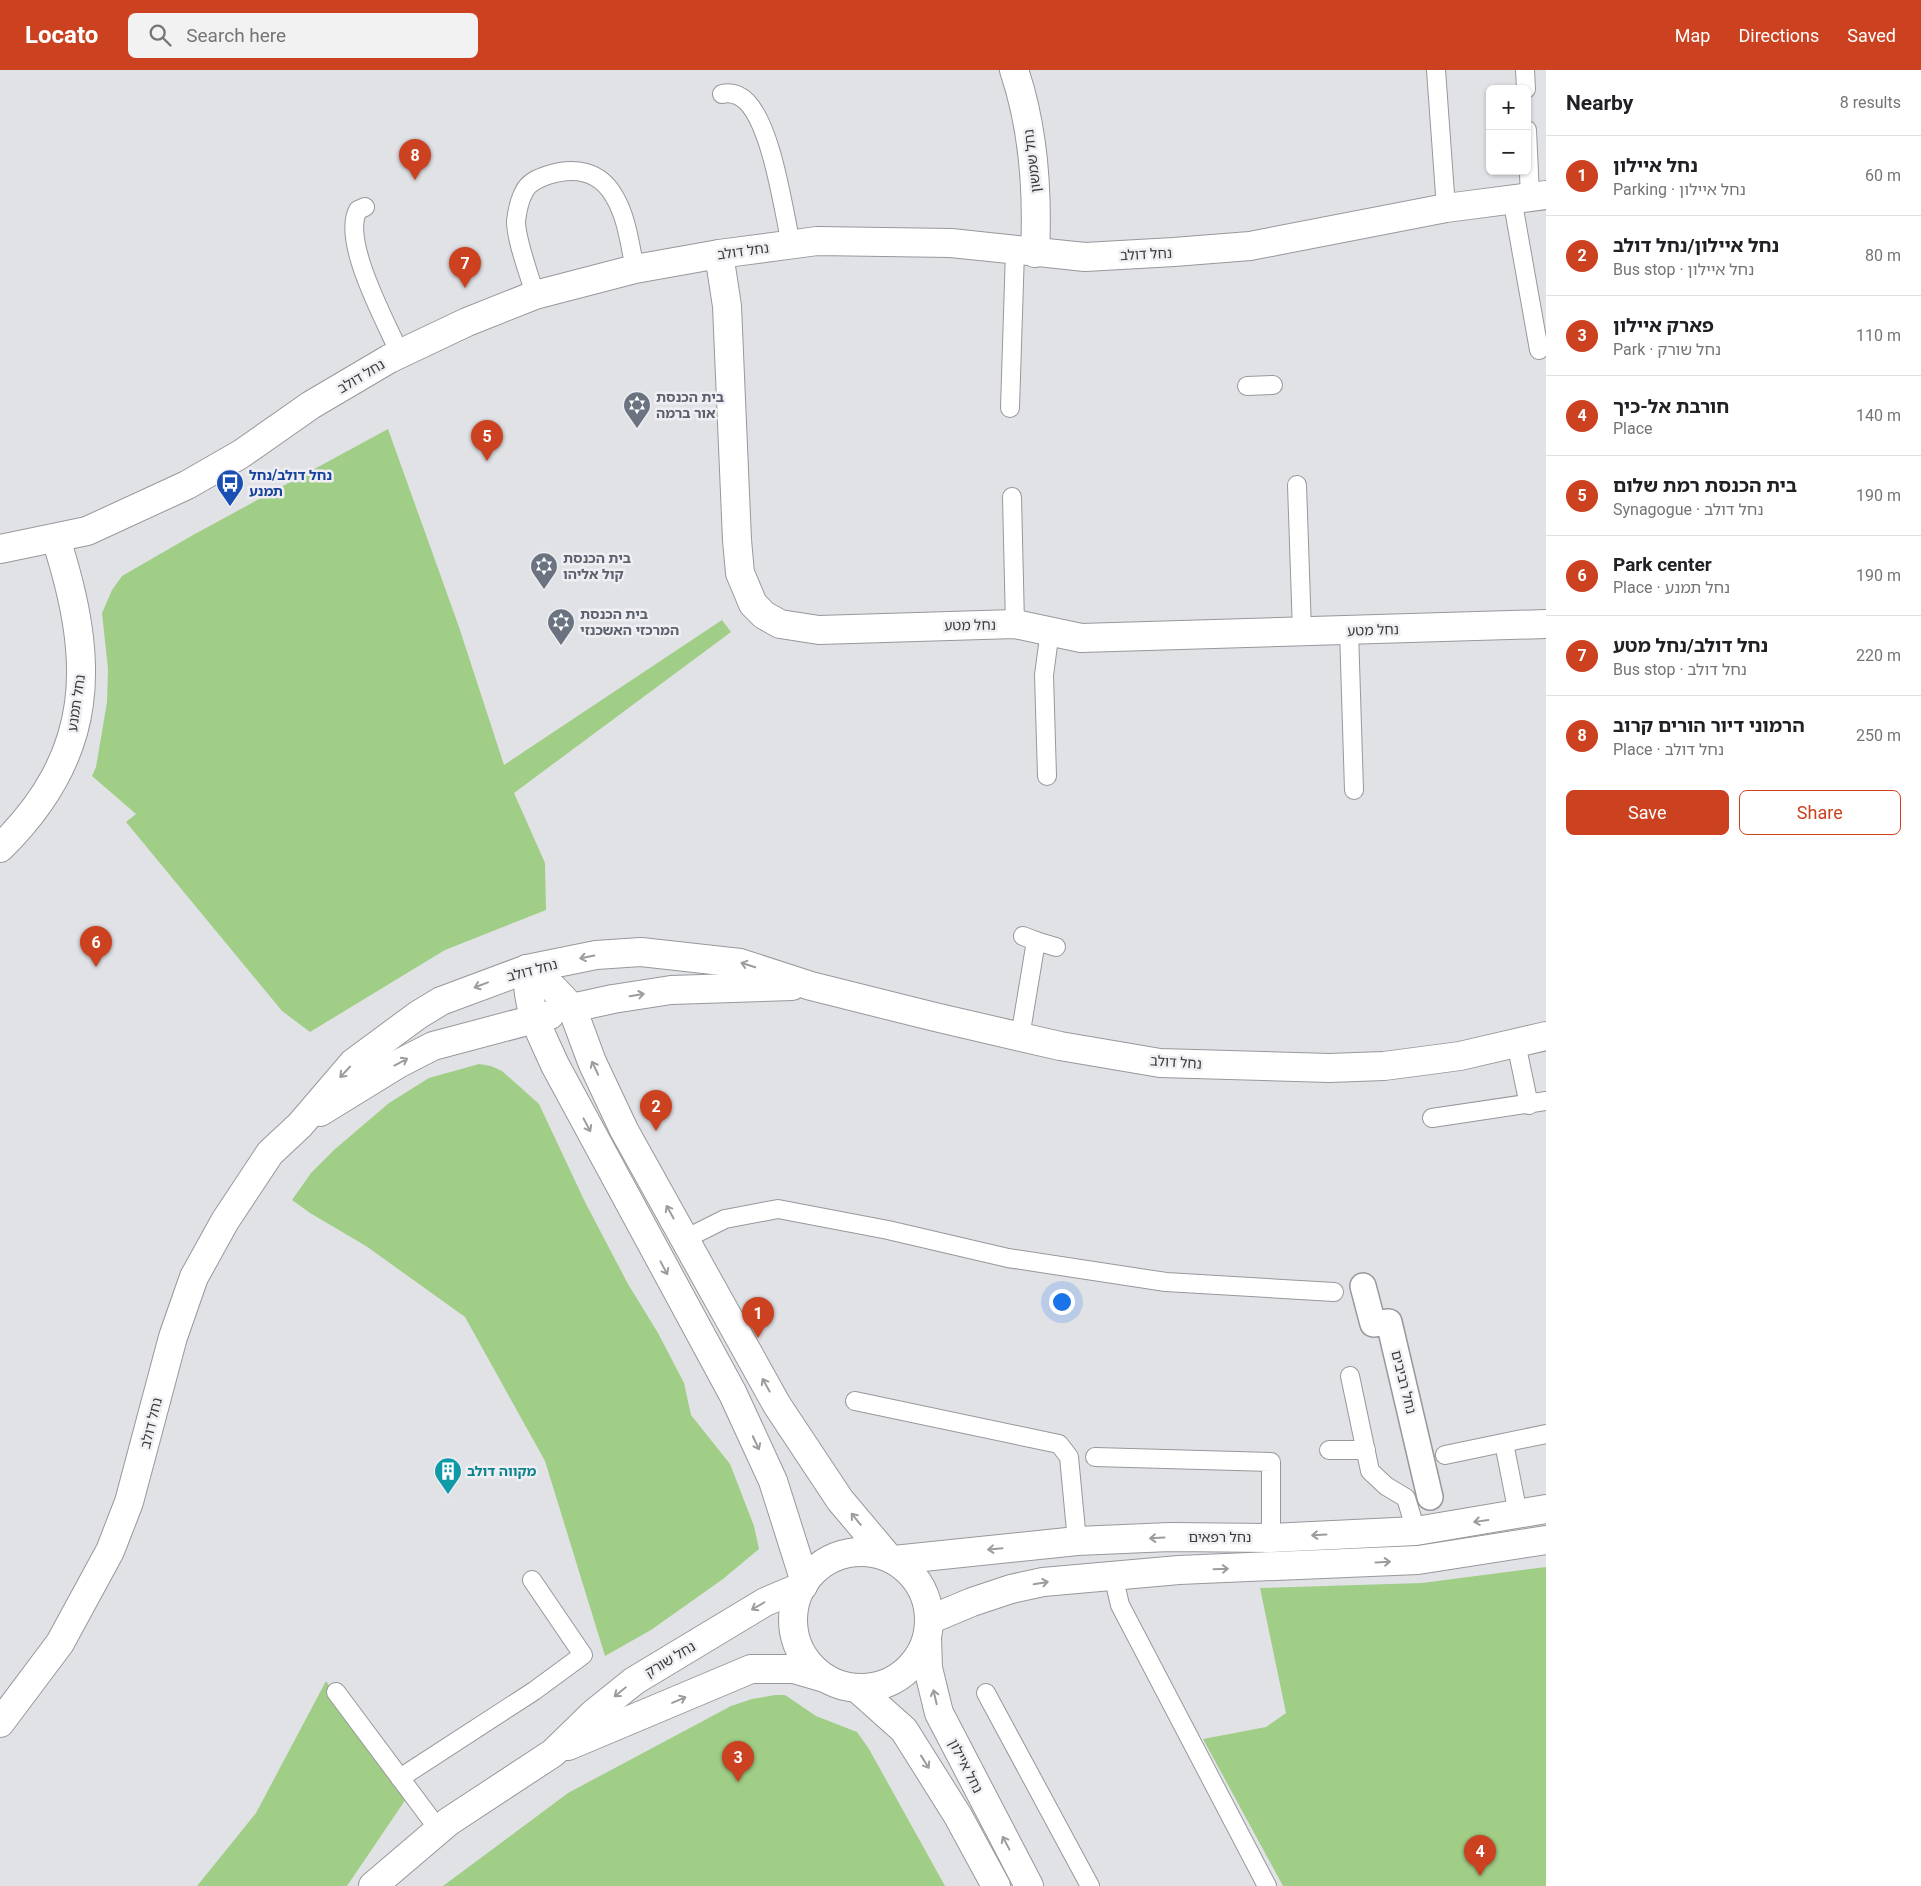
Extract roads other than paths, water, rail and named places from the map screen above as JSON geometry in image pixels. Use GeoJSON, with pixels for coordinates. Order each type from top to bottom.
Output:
{"type":"FeatureCollection","features":[{"type":"Feature","properties":{"kind":"street","name":"נחל שמשון"},"geometry":{"type":"LineString","coordinates":[[1014,70],[1020,89],[1034,158],[1037,213],[1025,252]]}},
{"type":"Feature","properties":{"kind":"street","name":"נחל דולב"},"geometry":{"type":"LineString","coordinates":[[0,549],[87,531],[187,485],[241,454],[311,406],[400,354],[467,322],[535,295],[635,269],[719,254],[817,241],[951,243],[1085,257],[1250,246],[1446,208],[1529,196]]}},
{"type":"Feature","properties":{"kind":"street","name":"נחל מטע"},"geometry":{"type":"LineString","coordinates":[[719,254],[727,306],[740,573],[753,604],[764,615],[780,624],[819,630],[1015,624],[1081,638],[1546,624]]}},
{"type":"Feature","properties":{"kind":"street","name":"נחל תמנע"},"geometry":{"type":"LineString","coordinates":[[0,848],[36,809],[53,783],[74,731],[82,687],[81,640],[70,582],[56,538]]}},
{"type":"Feature","properties":{"kind":"street","name":"נחל דולב"},"geometry":{"type":"LineString","coordinates":[[0,1723],[60,1643],[110,1551],[129,1502],[173,1337],[194,1277],[224,1221],[270,1154],[300,1125],[353,1063],[418,1015],[442,1001],[527,969],[596,955],[641,952],[740,963],[811,986],[1020,1037],[1060,1046],[1160,1063],[1329,1068],[1394,1065],[1460,1056],[1546,1036]]}},
{"type":"Feature","properties":{"kind":"street"},"geometry":{"type":"LineString","coordinates":[[527,969],[553,988],[572,1008],[592,1062],[624,1130],[777,1405],[840,1500],[891,1559],[908,1571],[920,1585],[927,1604],[928,1629],[917,1659],[904,1673],[879,1686],[857,1688],[840,1685],[825,1678],[806,1660],[798,1644],[794,1615],[796,1602],[804,1584],[823,1564],[843,1554],[860,1552],[891,1559]]}},
{"type":"Feature","properties":{"kind":"street"},"geometry":{"type":"LineString","coordinates":[[527,969],[527,994],[533,1020],[733,1394],[773,1480],[804,1584]]}},
{"type":"Feature","properties":{"kind":"street","name":"נחל דולב"},"geometry":{"type":"LineString","coordinates":[[300,1125],[398,1064],[433,1046],[572,1008],[613,999],[671,990],[811,986]]}},
{"type":"Feature","properties":{"kind":"street","name":"נחל רביבים"},"geometry":{"type":"LineString","coordinates":[[1363,1286],[1373,1324],[1389,1322],[1430,1497]]}},
{"type":"Feature","properties":{"kind":"street","name":"נחל רפאים"},"geometry":{"type":"LineString","coordinates":[[891,1559],[1077,1541],[1170,1537],[1270,1538],[1416,1531],[1546,1509]]}},
{"type":"Feature","properties":{"kind":"street"},"geometry":{"type":"LineString","coordinates":[[928,1629],[972,1602],[1011,1589],[1043,1582],[1113,1575],[1418,1560],[1546,1540]]}},
{"type":"Feature","properties":{"kind":"street","name":"נחל שורק"},"geometry":{"type":"LineString","coordinates":[[373,1886],[439,1830],[553,1752],[593,1714],[634,1681],[765,1602],[804,1584]]}},
{"type":"Feature","properties":{"kind":"street","name":"נחל איילון"},"geometry":{"type":"LineString","coordinates":[[928,1629],[928,1668],[939,1713],[1029,1886]]}},
{"type":"Feature","properties":{"kind":"street","name":"נחל שורק"},"geometry":{"type":"LineString","coordinates":[[553,1752],[751,1669],[794,1669],[825,1678]]}},
{"type":"Feature","properties":{"kind":"street"},"geometry":{"type":"LineString","coordinates":[[857,1688],[904,1730],[958,1816],[996,1886]]}},
{"type":"Feature","properties":{"kind":"lane"},"geometry":{"type":"LineString","coordinates":[[1436,70],[1446,208]]}},
{"type":"Feature","properties":{"kind":"lane"},"geometry":{"type":"LineString","coordinates":[[1525,70],[1526,85]]}},
{"type":"Feature","properties":{"kind":"lane"},"geometry":{"type":"LineString","coordinates":[[722,94],[736,94],[747,102],[758,120],[768,143],[791,244]]}},
{"type":"Feature","properties":{"kind":"lane"},"geometry":{"type":"LineString","coordinates":[[535,295],[516,221],[524,191],[536,179],[561,171],[569,169],[585,172],[600,179],[614,196],[625,224],[635,269]]}},
{"type":"Feature","properties":{"kind":"lane"},"geometry":{"type":"LineString","coordinates":[[1528,175],[1539,350]]}},
{"type":"Feature","properties":{"kind":"lane"},"geometry":{"type":"LineString","coordinates":[[365,207],[358,210],[353,219],[354,237],[364,273],[400,354]]}},
{"type":"Feature","properties":{"kind":"lane"},"geometry":{"type":"LineString","coordinates":[[1010,408],[1025,252]]}},
{"type":"Feature","properties":{"kind":"lane"},"geometry":{"type":"LineString","coordinates":[[1247,386],[1273,384]]}},
{"type":"Feature","properties":{"kind":"lane"},"geometry":{"type":"LineString","coordinates":[[1297,485],[1302,631]]}},
{"type":"Feature","properties":{"kind":"lane"},"geometry":{"type":"LineString","coordinates":[[1012,497],[1015,624]]}},
{"type":"Feature","properties":{"kind":"lane"},"geometry":{"type":"LineString","coordinates":[[1047,776],[1044,675],[1050,630]]}},
{"type":"Feature","properties":{"kind":"lane"},"geometry":{"type":"LineString","coordinates":[[1349,631],[1354,790]]}},
{"type":"Feature","properties":{"kind":"lane"},"geometry":{"type":"LineString","coordinates":[[1020,1037],[1030,939],[1056,946]]}},
{"type":"Feature","properties":{"kind":"lane"},"geometry":{"type":"LineString","coordinates":[[1432,1118],[1538,1103],[1516,1043]]}},
{"type":"Feature","properties":{"kind":"lane"},"geometry":{"type":"LineString","coordinates":[[685,1239],[725,1219],[778,1208],[888,1230],[1008,1258],[1166,1282],[1334,1292]]}},
{"type":"Feature","properties":{"kind":"lane"},"geometry":{"type":"LineString","coordinates":[[1350,1376],[1370,1471],[1386,1486],[1406,1498],[1416,1531]]}},
{"type":"Feature","properties":{"kind":"lane"},"geometry":{"type":"LineString","coordinates":[[855,1401],[1059,1444],[1069,1457],[1077,1541]]}},
{"type":"Feature","properties":{"kind":"lane"},"geometry":{"type":"LineString","coordinates":[[1445,1455],[1546,1434]]}},
{"type":"Feature","properties":{"kind":"lane"},"geometry":{"type":"LineString","coordinates":[[1504,1443],[1518,1514]]}},
{"type":"Feature","properties":{"kind":"lane"},"geometry":{"type":"LineString","coordinates":[[1329,1450],[1366,1450]]}},
{"type":"Feature","properties":{"kind":"lane"},"geometry":{"type":"LineString","coordinates":[[1095,1457],[1270,1462],[1270,1538]]}},
{"type":"Feature","properties":{"kind":"lane"},"geometry":{"type":"LineString","coordinates":[[1113,1575],[1120,1605],[1267,1886]]}},
{"type":"Feature","properties":{"kind":"lane"},"geometry":{"type":"LineString","coordinates":[[400,1778],[534,1691],[583,1655],[532,1580]]}},
{"type":"Feature","properties":{"kind":"lane"},"geometry":{"type":"LineString","coordinates":[[336,1692],[439,1830]]}},
{"type":"Feature","properties":{"kind":"lane"},"geometry":{"type":"LineString","coordinates":[[986,1693],[1090,1886]]}},
{"type":"Feature","properties":{"kind":"place","name":"הרמוני דיור הורים קרוב"},"geometry":{"type":"Point","coordinates":[415,180]}},
{"type":"Feature","properties":{"kind":"place","name":"נחל דולב/נחל מטע"},"geometry":{"type":"Point","coordinates":[465,288]}},
{"type":"Feature","properties":{"kind":"place","name":"בית הכנסת אור ברמה"},"geometry":{"type":"Point","coordinates":[637,429]}},
{"type":"Feature","properties":{"kind":"place","name":"בית הכנסת רמת שלום"},"geometry":{"type":"Point","coordinates":[487,461]}},
{"type":"Feature","properties":{"kind":"place","name":"נחל דולב/נחל תמנע"},"geometry":{"type":"Point","coordinates":[230,507]}},
{"type":"Feature","properties":{"kind":"place","name":"בית הכנסת קול אליהו"},"geometry":{"type":"Point","coordinates":[544,590]}},
{"type":"Feature","properties":{"kind":"place","name":"בית הכנסת המרכזי האשכנזי"},"geometry":{"type":"Point","coordinates":[561,646]}},
{"type":"Feature","properties":{"kind":"place","name":"Park center"},"geometry":{"type":"Point","coordinates":[96,967]}},
{"type":"Feature","properties":{"kind":"place","name":"נחל איילון/נחל דולב"},"geometry":{"type":"Point","coordinates":[656,1131]}},
{"type":"Feature","properties":{"kind":"place","name":"נחל איילון"},"geometry":{"type":"Point","coordinates":[758,1338]}},
{"type":"Feature","properties":{"kind":"place","name":"מקווה דולב"},"geometry":{"type":"Point","coordinates":[448,1495]}},
{"type":"Feature","properties":{"kind":"place","name":"פארק איילון"},"geometry":{"type":"Point","coordinates":[738,1782]}},
{"type":"Feature","properties":{"kind":"place","name":"חורבת אל-כיך"},"geometry":{"type":"Point","coordinates":[1480,1876]}}]}
